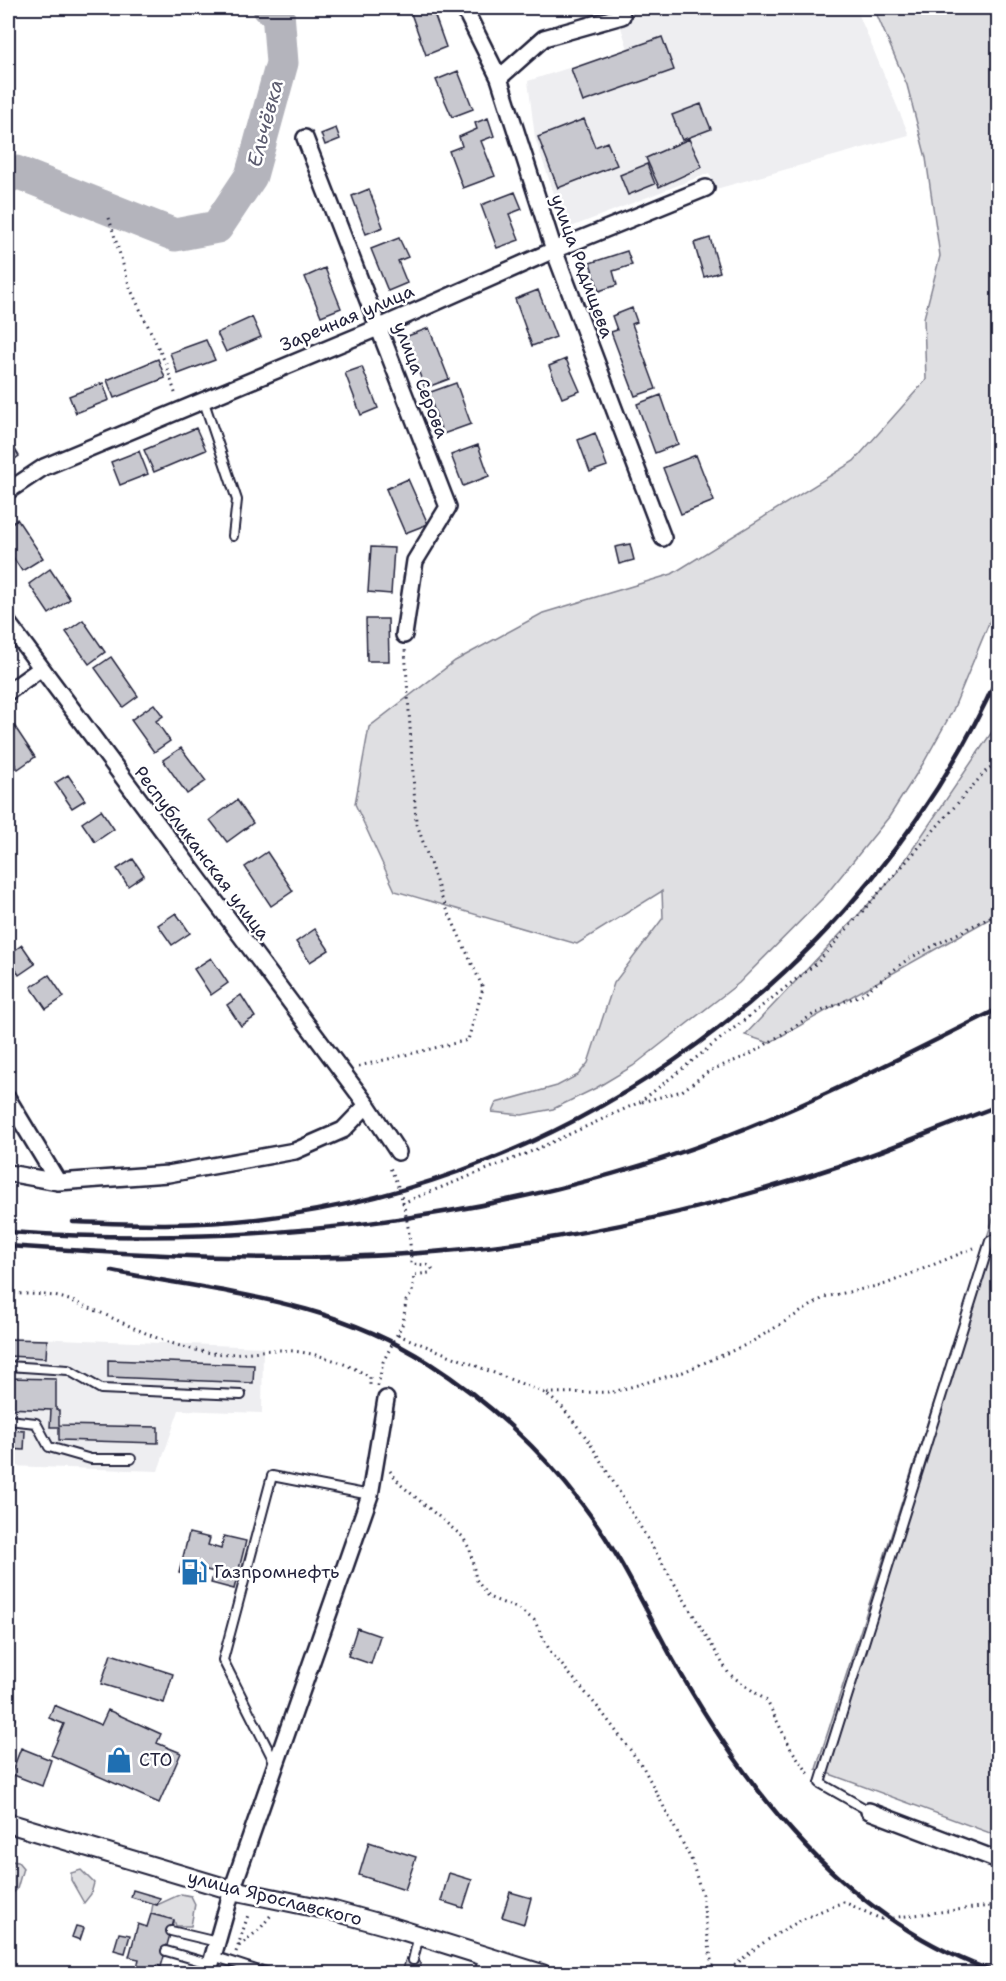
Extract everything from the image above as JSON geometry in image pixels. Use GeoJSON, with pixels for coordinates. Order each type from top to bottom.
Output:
{"type":"FeatureCollection","features":[{"type":"Feature","properties":{"kind":"street","name":"улица Радищева"},"geometry":{"type":"LineString","coordinates":[[464,8],[499,78],[554,250],[663,538]]}},
{"type":"Feature","properties":{"kind":"street"},"geometry":{"type":"LineString","coordinates":[[499,78],[544,38],[622,16]]}},
{"type":"Feature","properties":{"kind":"street","name":"улица Серова"},"geometry":{"type":"LineString","coordinates":[[305,138],[448,507],[416,561],[404,635]]}},
{"type":"Feature","properties":{"kind":"street","name":"Заречная улица"},"geometry":{"type":"LineString","coordinates":[[8,491],[44,467],[380,327],[554,250],[706,188]]}},
{"type":"Feature","properties":{"kind":"street","name":"Республиканская улица"},"geometry":{"type":"LineString","coordinates":[[8,622],[40,669],[367,1105],[391,1155]]}},
{"type":"Feature","properties":{"kind":"street"},"geometry":{"type":"LineString","coordinates":[[8,692],[40,669]]}},
{"type":"Feature","properties":{"kind":"street"},"geometry":{"type":"LineString","coordinates":[[8,1099],[58,1182]]}},
{"type":"Feature","properties":{"kind":"street"},"geometry":{"type":"LineString","coordinates":[[8,1173],[58,1182],[168,1174],[295,1151],[343,1131],[367,1105]]}},
{"type":"Feature","properties":{"kind":"street"},"geometry":{"type":"LineString","coordinates":[[212,1959],[232,1890],[370,1495],[386,1399]]}},
{"type":"Feature","properties":{"kind":"street"},"geometry":{"type":"LineString","coordinates":[[869,1811],[999,1860]]}},
{"type":"Feature","properties":{"kind":"street","name":"улица Ярославского"},"geometry":{"type":"LineString","coordinates":[[8,1823],[232,1890],[283,1899],[419,1935],[542,1974]]}},
{"type":"Feature","properties":{"kind":"lane"},"geometry":{"type":"LineString","coordinates":[[203,399],[237,500],[233,536]]}},
{"type":"Feature","properties":{"kind":"lane"},"geometry":{"type":"LineString","coordinates":[[869,1811],[819,1784],[990,1241],[999,1236]]}},
{"type":"Feature","properties":{"kind":"lane"},"geometry":{"type":"LineString","coordinates":[[8,1366],[68,1370],[101,1389],[241,1395]]}},
{"type":"Feature","properties":{"kind":"lane"},"geometry":{"type":"LineString","coordinates":[[8,1420],[36,1423],[49,1447],[91,1459],[131,1459]]}},
{"type":"Feature","properties":{"kind":"lane"},"geometry":{"type":"LineString","coordinates":[[276,1766],[223,1660],[272,1476],[370,1495]]}},
{"type":"Feature","properties":{"kind":"lane"},"geometry":{"type":"LineString","coordinates":[[171,1931],[212,1959]]}},
{"type":"Feature","properties":{"kind":"lane"},"geometry":{"type":"LineString","coordinates":[[413,1960],[419,1935]]}},
{"type":"Feature","properties":{"kind":"lane"},"geometry":{"type":"LineString","coordinates":[[166,1951],[233,1962],[259,1971]]}},
{"type":"Feature","properties":{"kind":"lane"},"geometry":{"type":"LineString","coordinates":[[479,1974],[484,1956]]}},
{"type":"Feature","properties":{"kind":"path"},"geometry":{"type":"LineString","coordinates":[[109,218],[130,288],[166,364],[181,409]]}},
{"type":"Feature","properties":{"kind":"path"},"geometry":{"type":"LineString","coordinates":[[341,1070],[468,1040],[483,988],[441,896],[416,821],[404,635]]}},
{"type":"Feature","properties":{"kind":"path"},"geometry":{"type":"LineString","coordinates":[[640,1102],[818,963],[985,772],[999,760]]}},
{"type":"Feature","properties":{"kind":"path"},"geometry":{"type":"LineString","coordinates":[[402,1203],[528,1154],[640,1102],[682,1091],[709,1071],[749,1055],[814,1014],[863,994],[908,959],[999,913]]}},
{"type":"Feature","properties":{"kind":"path"},"geometry":{"type":"LineString","coordinates":[[386,1399],[377,1389],[382,1362],[398,1335],[406,1301],[412,1293],[414,1275],[429,1273],[432,1269],[427,1265],[411,1264],[402,1203],[391,1155]]}},
{"type":"Feature","properties":{"kind":"path"},"geometry":{"type":"LineString","coordinates":[[545,1393],[613,1392],[683,1372],[750,1343],[825,1298],[886,1284],[990,1241]]}},
{"type":"Feature","properties":{"kind":"path"},"geometry":{"type":"LineString","coordinates":[[8,1293],[64,1298],[166,1343],[206,1352],[236,1356],[279,1350],[327,1358],[370,1377],[370,1389]]}},
{"type":"Feature","properties":{"kind":"path"},"geometry":{"type":"LineString","coordinates":[[398,1335],[545,1393],[563,1408],[588,1440],[729,1674],[767,1701],[791,1749],[804,1769],[819,1784]]}},
{"type":"Feature","properties":{"kind":"path"},"geometry":{"type":"LineString","coordinates":[[379,1444],[389,1469],[401,1485],[463,1537],[470,1550],[476,1579],[488,1597],[519,1609],[534,1620],[550,1651],[602,1711],[643,1767],[691,1859],[702,1894],[713,1974]]}},
{"type":"Feature","properties":{"kind":"path"},"geometry":{"type":"LineString","coordinates":[[233,1962],[255,1894]]}},
{"type":"Feature","properties":{"kind":"path"},"geometry":{"type":"LineString","coordinates":[[238,1947],[260,1929],[283,1899]]}},
{"type":"Feature","properties":{"kind":"path"},"geometry":{"type":"LineString","coordinates":[[726,1974],[745,1954],[765,1941],[844,1902],[881,1919],[999,1905]]}},
{"type":"Feature","properties":{"kind":"shaded area"},"geometry":{"type":"Polygon","coordinates":[[[856,8],[909,135],[716,189],[709,173],[566,229],[535,138],[528,81],[628,49],[615,9],[856,8]]]}},
{"type":"Feature","properties":{"kind":"shaded area"},"geometry":{"type":"Polygon","coordinates":[[[874,8],[998,8],[998,601],[953,710],[924,762],[889,817],[824,897],[739,983],[633,1066],[596,1088],[553,1109],[522,1115],[492,1112],[496,1103],[557,1086],[578,1075],[588,1063],[614,983],[663,918],[662,891],[577,944],[395,891],[355,804],[369,727],[455,661],[543,613],[672,574],[854,461],[926,380],[924,318],[940,256],[926,158],[907,85],[874,8]]]}},
{"type":"Feature","properties":{"kind":"shaded area"},"geometry":{"type":"Polygon","coordinates":[[[998,723],[998,914],[769,1043],[745,1035],[893,878],[998,723]]]}},
{"type":"Feature","properties":{"kind":"shaded area"},"geometry":{"type":"Polygon","coordinates":[[[998,1203],[998,1836],[816,1769],[998,1203]]]}},
{"type":"Feature","properties":{"kind":"shaded area"},"geometry":{"type":"Polygon","coordinates":[[[8,1337],[263,1347],[262,1413],[179,1410],[158,1471],[8,1466],[8,1337]]]}},
{"type":"Feature","properties":{"kind":"shaded area"},"geometry":{"type":"Polygon","coordinates":[[[11,1861],[18,1862],[23,1868],[17,1889],[8,1898],[8,1864],[11,1861]]]}},
{"type":"Feature","properties":{"kind":"shaded area"},"geometry":{"type":"Polygon","coordinates":[[[81,1870],[94,1883],[91,1894],[84,1903],[71,1880],[71,1873],[81,1870]]]}},
{"type":"Feature","properties":{"kind":"shaded area"},"geometry":{"type":"Polygon","coordinates":[[[181,1894],[191,1896],[195,1904],[191,1926],[176,1926],[174,1920],[151,1914],[153,1904],[157,1905],[181,1894]]]}},
{"type":"Feature","properties":{"kind":"building"},"geometry":{"type":"Polygon","coordinates":[[[409,8],[432,8],[446,47],[426,55],[409,8]]]}},
{"type":"Feature","properties":{"kind":"building"},"geometry":{"type":"Polygon","coordinates":[[[662,37],[674,70],[583,102],[571,69],[662,37]]]}},
{"type":"Feature","properties":{"kind":"building"},"geometry":{"type":"Polygon","coordinates":[[[458,71],[473,109],[452,117],[436,80],[458,71]]]}},
{"type":"Feature","properties":{"kind":"building"},"geometry":{"type":"Polygon","coordinates":[[[701,104],[711,129],[682,140],[672,115],[701,104]]]}},
{"type":"Feature","properties":{"kind":"building"},"geometry":{"type":"Polygon","coordinates":[[[488,118],[494,136],[481,141],[495,176],[463,188],[449,151],[462,146],[459,137],[477,129],[475,123],[488,118]]]}},
{"type":"Feature","properties":{"kind":"building"},"geometry":{"type":"Polygon","coordinates":[[[584,119],[595,147],[607,142],[617,165],[558,188],[538,137],[584,119]]]}},
{"type":"Feature","properties":{"kind":"building"},"geometry":{"type":"Polygon","coordinates":[[[336,128],[340,139],[325,145],[321,134],[336,128]]]}},
{"type":"Feature","properties":{"kind":"building"},"geometry":{"type":"Polygon","coordinates":[[[689,139],[702,167],[659,187],[646,158],[689,139]]]}},
{"type":"Feature","properties":{"kind":"building"},"geometry":{"type":"Polygon","coordinates":[[[647,164],[655,184],[628,195],[620,175],[647,164]]]}},
{"type":"Feature","properties":{"kind":"building"},"geometry":{"type":"Polygon","coordinates":[[[369,189],[383,227],[366,234],[352,196],[369,189]]]}},
{"type":"Feature","properties":{"kind":"building"},"geometry":{"type":"Polygon","coordinates":[[[515,192],[522,209],[509,214],[519,240],[497,248],[481,205],[515,192]]]}},
{"type":"Feature","properties":{"kind":"building"},"geometry":{"type":"Polygon","coordinates":[[[399,238],[408,257],[398,261],[407,283],[388,291],[371,249],[399,238]]]}},
{"type":"Feature","properties":{"kind":"building"},"geometry":{"type":"Polygon","coordinates":[[[710,238],[720,272],[704,277],[694,243],[710,238]]]}},
{"type":"Feature","properties":{"kind":"building"},"geometry":{"type":"Polygon","coordinates":[[[627,251],[632,265],[613,271],[617,285],[599,291],[590,263],[627,251]]]}},
{"type":"Feature","properties":{"kind":"building"},"geometry":{"type":"Polygon","coordinates":[[[325,268],[341,308],[321,316],[305,277],[325,268]]]}},
{"type":"Feature","properties":{"kind":"building"},"geometry":{"type":"Polygon","coordinates":[[[538,290],[556,337],[532,346],[515,299],[538,290]]]}},
{"type":"Feature","properties":{"kind":"building"},"geometry":{"type":"Polygon","coordinates":[[[632,308],[637,322],[632,324],[656,389],[635,396],[611,332],[617,330],[612,316],[632,308]]]}},
{"type":"Feature","properties":{"kind":"building"},"geometry":{"type":"Polygon","coordinates":[[[252,317],[261,337],[226,352],[217,333],[252,317]]]}},
{"type":"Feature","properties":{"kind":"building"},"geometry":{"type":"Polygon","coordinates":[[[429,328],[449,379],[425,388],[405,337],[429,328]]]}},
{"type":"Feature","properties":{"kind":"building"},"geometry":{"type":"Polygon","coordinates":[[[206,340],[215,360],[178,374],[170,353],[206,340]]]}},
{"type":"Feature","properties":{"kind":"building"},"geometry":{"type":"Polygon","coordinates":[[[158,359],[165,378],[114,398],[107,380],[158,359]]]}},
{"type":"Feature","properties":{"kind":"building"},"geometry":{"type":"Polygon","coordinates":[[[566,359],[580,391],[562,398],[549,366],[566,359]]]}},
{"type":"Feature","properties":{"kind":"building"},"geometry":{"type":"Polygon","coordinates":[[[362,367],[378,408],[361,415],[345,373],[362,367]]]}},
{"type":"Feature","properties":{"kind":"building"},"geometry":{"type":"Polygon","coordinates":[[[103,383],[109,400],[76,413],[69,396],[103,383]]]}},
{"type":"Feature","properties":{"kind":"building"},"geometry":{"type":"Polygon","coordinates":[[[456,383],[471,424],[443,434],[428,393],[456,383]]]}},
{"type":"Feature","properties":{"kind":"building"},"geometry":{"type":"Polygon","coordinates":[[[661,395],[678,444],[655,453],[637,404],[661,395]]]}},
{"type":"Feature","properties":{"kind":"building"},"geometry":{"type":"Polygon","coordinates":[[[196,428],[206,450],[154,472],[144,450],[196,428]]]}},
{"type":"Feature","properties":{"kind":"building"},"geometry":{"type":"Polygon","coordinates":[[[595,433],[607,466],[590,472],[578,440],[595,433]]]}},
{"type":"Feature","properties":{"kind":"building"},"geometry":{"type":"Polygon","coordinates":[[[8,438],[19,456],[8,464],[8,438]]]}},
{"type":"Feature","properties":{"kind":"building"},"geometry":{"type":"Polygon","coordinates":[[[478,445],[489,476],[463,486],[451,455],[478,445]]]}},
{"type":"Feature","properties":{"kind":"building"},"geometry":{"type":"Polygon","coordinates":[[[139,451],[148,474],[120,485],[111,462],[139,451]]]}},
{"type":"Feature","properties":{"kind":"building"},"geometry":{"type":"Polygon","coordinates":[[[696,455],[714,501],[681,514],[663,468],[696,455]]]}},
{"type":"Feature","properties":{"kind":"building"},"geometry":{"type":"Polygon","coordinates":[[[408,479],[428,524],[405,533],[386,489],[408,479]]]}},
{"type":"Feature","properties":{"kind":"building"},"geometry":{"type":"Polygon","coordinates":[[[17,519],[43,558],[22,571],[8,550],[8,526],[17,519]]]}},
{"type":"Feature","properties":{"kind":"building"},"geometry":{"type":"Polygon","coordinates":[[[630,544],[634,560],[619,564],[615,547],[630,544]]]}},
{"type":"Feature","properties":{"kind":"building"},"geometry":{"type":"Polygon","coordinates":[[[371,547],[394,548],[391,594],[368,592],[371,547]]]}},
{"type":"Feature","properties":{"kind":"building"},"geometry":{"type":"Polygon","coordinates":[[[50,569],[70,599],[49,614],[29,584],[50,569]]]}},
{"type":"Feature","properties":{"kind":"building"},"geometry":{"type":"Polygon","coordinates":[[[366,619],[388,619],[389,661],[367,661],[366,619]]]}},
{"type":"Feature","properties":{"kind":"building"},"geometry":{"type":"Polygon","coordinates":[[[83,620],[105,652],[89,664],[66,632],[83,620]]]}},
{"type":"Feature","properties":{"kind":"building"},"geometry":{"type":"Polygon","coordinates":[[[111,657],[138,696],[123,707],[95,668],[111,657]]]}},
{"type":"Feature","properties":{"kind":"building"},"geometry":{"type":"Polygon","coordinates":[[[154,704],[163,716],[156,721],[170,741],[154,752],[131,720],[154,704]]]}},
{"type":"Feature","properties":{"kind":"building"},"geometry":{"type":"Polygon","coordinates":[[[13,724],[35,757],[18,769],[8,754],[8,727],[13,724]]]}},
{"type":"Feature","properties":{"kind":"building"},"geometry":{"type":"Polygon","coordinates":[[[181,748],[206,781],[187,794],[163,760],[181,748]]]}},
{"type":"Feature","properties":{"kind":"building"},"geometry":{"type":"Polygon","coordinates":[[[68,775],[85,800],[72,808],[55,783],[68,775]]]}},
{"type":"Feature","properties":{"kind":"building"},"geometry":{"type":"Polygon","coordinates":[[[237,800],[253,823],[227,842],[210,820],[237,800]]]}},
{"type":"Feature","properties":{"kind":"building"},"geometry":{"type":"Polygon","coordinates":[[[101,810],[114,829],[95,842],[82,823],[101,810]]]}},
{"type":"Feature","properties":{"kind":"building"},"geometry":{"type":"Polygon","coordinates":[[[267,852],[293,891],[271,906],[245,867],[267,852]]]}},
{"type":"Feature","properties":{"kind":"building"},"geometry":{"type":"Polygon","coordinates":[[[133,859],[144,875],[128,886],[117,869],[133,859]]]}},
{"type":"Feature","properties":{"kind":"building"},"geometry":{"type":"Polygon","coordinates":[[[176,913],[190,933],[172,945],[158,925],[176,913]]]}},
{"type":"Feature","properties":{"kind":"building"},"geometry":{"type":"Polygon","coordinates":[[[315,929],[329,950],[310,962],[296,942],[315,929]]]}},
{"type":"Feature","properties":{"kind":"building"},"geometry":{"type":"Polygon","coordinates":[[[22,945],[35,964],[19,975],[8,955],[22,945]]]}},
{"type":"Feature","properties":{"kind":"building"},"geometry":{"type":"Polygon","coordinates":[[[211,958],[228,983],[211,995],[194,969],[211,958]]]}},
{"type":"Feature","properties":{"kind":"building"},"geometry":{"type":"Polygon","coordinates":[[[49,975],[64,997],[46,1009],[31,987],[49,975]]]}},
{"type":"Feature","properties":{"kind":"building"},"geometry":{"type":"Polygon","coordinates":[[[241,995],[255,1017],[241,1026],[227,1005],[241,995]]]}},
{"type":"Feature","properties":{"kind":"building"},"geometry":{"type":"Polygon","coordinates":[[[8,1339],[47,1340],[46,1358],[8,1356],[8,1339]]]}},
{"type":"Feature","properties":{"kind":"building"},"geometry":{"type":"Polygon","coordinates":[[[108,1360],[254,1365],[253,1383],[108,1377],[108,1360]]]}},
{"type":"Feature","properties":{"kind":"building"},"geometry":{"type":"Polygon","coordinates":[[[8,1378],[56,1379],[56,1410],[59,1410],[59,1425],[158,1427],[158,1443],[59,1440],[59,1427],[50,1427],[51,1410],[8,1408],[8,1378]]]}},
{"type":"Feature","properties":{"kind":"building"},"geometry":{"type":"Polygon","coordinates":[[[8,1430],[25,1431],[24,1450],[8,1449],[8,1430]]]}},
{"type":"Feature","properties":{"kind":"building"},"geometry":{"type":"Polygon","coordinates":[[[189,1533],[210,1538],[208,1545],[221,1549],[224,1536],[246,1541],[234,1589],[211,1583],[214,1572],[203,1569],[200,1578],[179,1573],[189,1533]]]}},
{"type":"Feature","properties":{"kind":"building"},"geometry":{"type":"Polygon","coordinates":[[[357,1628],[380,1636],[371,1664],[348,1656],[357,1628]]]}},
{"type":"Feature","properties":{"kind":"building"},"geometry":{"type":"Polygon","coordinates":[[[111,1654],[173,1674],[164,1703],[101,1684],[111,1654]]]}},
{"type":"Feature","properties":{"kind":"building"},"geometry":{"type":"Polygon","coordinates":[[[54,1705],[101,1725],[108,1710],[161,1734],[157,1743],[181,1753],[159,1803],[51,1755],[64,1724],[49,1718],[54,1705]]]}},
{"type":"Feature","properties":{"kind":"building"},"geometry":{"type":"Polygon","coordinates":[[[8,1716],[15,1719],[8,1739],[8,1716]]]}},
{"type":"Feature","properties":{"kind":"building"},"geometry":{"type":"Polygon","coordinates":[[[21,1748],[51,1760],[42,1786],[11,1774],[21,1748]]]}},
{"type":"Feature","properties":{"kind":"building"},"geometry":{"type":"Polygon","coordinates":[[[369,1842],[416,1857],[405,1890],[359,1875],[369,1842]]]}},
{"type":"Feature","properties":{"kind":"building"},"geometry":{"type":"Polygon","coordinates":[[[449,1873],[472,1880],[463,1908],[441,1901],[449,1873]]]}},
{"type":"Feature","properties":{"kind":"building"},"geometry":{"type":"Polygon","coordinates":[[[133,1890],[160,1898],[157,1905],[131,1897],[133,1890]]]}},
{"type":"Feature","properties":{"kind":"building"},"geometry":{"type":"Polygon","coordinates":[[[510,1892],[531,1898],[524,1924],[502,1917],[510,1892]]]}},
{"type":"Feature","properties":{"kind":"building"},"geometry":{"type":"Polygon","coordinates":[[[151,1914],[174,1920],[161,1967],[157,1965],[154,1974],[139,1974],[136,1972],[139,1959],[129,1957],[138,1924],[147,1927],[151,1914]]]}},
{"type":"Feature","properties":{"kind":"building"},"geometry":{"type":"Polygon","coordinates":[[[76,1926],[84,1928],[80,1940],[72,1937],[76,1926]]]}},
{"type":"Feature","properties":{"kind":"building"},"geometry":{"type":"Polygon","coordinates":[[[119,1933],[130,1935],[125,1953],[114,1950],[119,1933]]]}},
{"type":"Feature","properties":{"kind":"building"},"geometry":{"type":"Polygon","coordinates":[[[406,1958],[420,1962],[420,1974],[402,1974],[406,1958]]]}},
{"type":"Feature","properties":{"kind":"building"},"geometry":{"type":"Polygon","coordinates":[[[261,1965],[284,1972],[284,1974],[258,1974],[261,1965]]]}},
{"type":"Feature","properties":{"kind":"waterway","name":"Ельчёвка"},"geometry":{"type":"LineString","coordinates":[[8,177],[16,172],[175,235],[217,227],[251,176],[282,63],[278,12],[269,8]]}},
{"type":"Feature","properties":{"kind":"railway"},"geometry":{"type":"LineString","coordinates":[[73,1222],[211,1223],[257,1219],[376,1197],[490,1160],[597,1108],[698,1044],[790,967],[871,879],[941,782],[998,676]]}},
{"type":"Feature","properties":{"kind":"railway"},"geometry":{"type":"LineString","coordinates":[[8,1232],[98,1236],[188,1236],[279,1232],[369,1223],[459,1209],[548,1191],[635,1167],[757,1124],[861,1077],[998,1009]]}},
{"type":"Feature","properties":{"kind":"railway"},"geometry":{"type":"LineString","coordinates":[[8,1246],[138,1254],[269,1258],[400,1254],[530,1241],[612,1227],[692,1209],[772,1187],[870,1155],[998,1106]]}},
{"type":"Feature","properties":{"kind":"railway"},"geometry":{"type":"LineString","coordinates":[[112,1271],[235,1293],[315,1312],[354,1325],[392,1342],[429,1363],[472,1393],[531,1445],[582,1504],[619,1560],[701,1708],[733,1757],[806,1847],[848,1886],[894,1921],[944,1950],[998,1973]]}},
{"type":"Feature","properties":{"kind":"place","name":"Газпромнефть"},"geometry":{"type":"Point","coordinates":[194,1572]}},
{"type":"Feature","properties":{"kind":"place","name":"СТО"},"geometry":{"type":"Point","coordinates":[119,1760]}}]}
